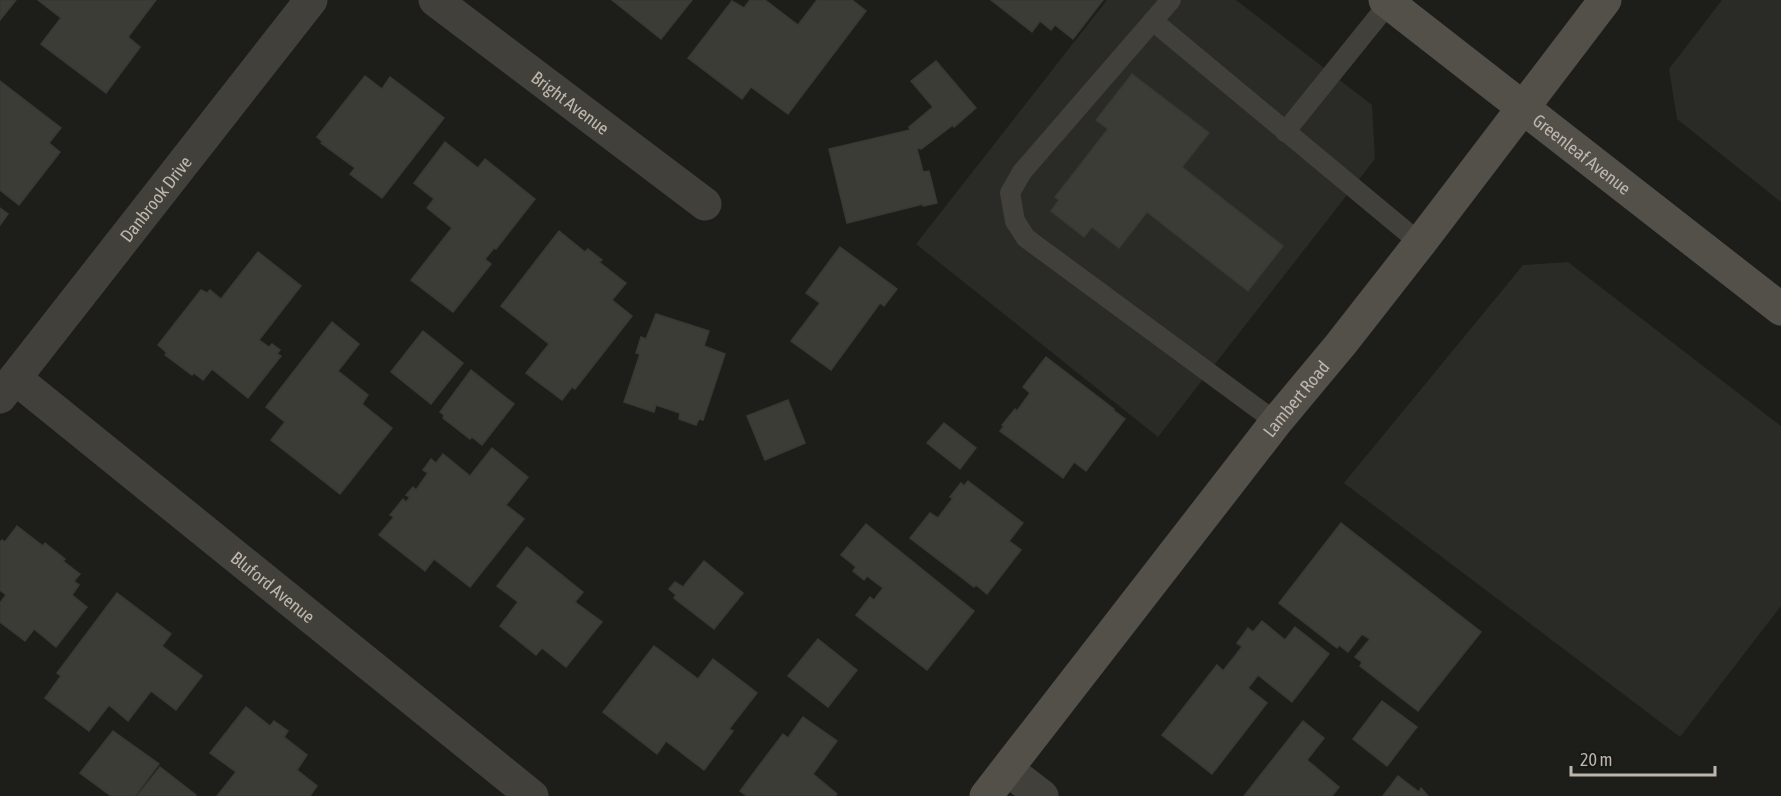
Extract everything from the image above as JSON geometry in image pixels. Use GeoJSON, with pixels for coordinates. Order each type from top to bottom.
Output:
{"type":"FeatureCollection","features":[{"type":"Feature","properties":{"kind":"main road","name":"Lambert Road"},"geometry":{"type":"LineString","coordinates":[[986,796],[1276,422],[1420,243],[1605,0]]}},
{"type":"Feature","properties":{"kind":"main road","name":"Greenleaf Avenue"},"geometry":{"type":"LineString","coordinates":[[1387,2],[1781,309]]}},
{"type":"Feature","properties":{"kind":"street","name":"Danbrook Drive"},"geometry":{"type":"LineString","coordinates":[[7,388],[310,0]]}},
{"type":"Feature","properties":{"kind":"street","name":"Bright Avenue"},"geometry":{"type":"LineString","coordinates":[[435,0],[705,204]]}},
{"type":"Feature","properties":{"kind":"street","name":"Bluford Avenue"},"geometry":{"type":"LineString","coordinates":[[7,388],[532,796]]}},
{"type":"Feature","properties":{"kind":"street"},"geometry":{"type":"LineString","coordinates":[[1008,770],[1042,796]]}},
{"type":"Feature","properties":{"kind":"lane"},"geometry":{"type":"LineString","coordinates":[[1171,0],[1022,172],[1010,193],[1015,220],[1026,238],[1276,422]]}},
{"type":"Feature","properties":{"kind":"lane"},"geometry":{"type":"LineString","coordinates":[[1285,132],[1387,2]]}},
{"type":"Feature","properties":{"kind":"lane"},"geometry":{"type":"LineString","coordinates":[[1153,21],[1420,243]]}},
{"type":"Feature","properties":{"kind":"shaded area"},"geometry":{"type":"Polygon","coordinates":[[[1107,0],[1236,0],[1372,105],[1375,159],[1158,437],[916,244],[1107,0]]]}},
{"type":"Feature","properties":{"kind":"shaded area"},"geometry":{"type":"Polygon","coordinates":[[[1722,0],[1781,0],[1781,202],[1677,119],[1669,69],[1722,0]]]}},
{"type":"Feature","properties":{"kind":"shaded area"},"geometry":{"type":"Polygon","coordinates":[[[1568,262],[1781,426],[1781,606],[1680,737],[1344,483],[1523,265],[1568,262]]]}},
{"type":"Feature","properties":{"kind":"building"},"geometry":{"type":"Polygon","coordinates":[[[0,0],[16,0],[0,20],[0,0]]]}},
{"type":"Feature","properties":{"kind":"building"},"geometry":{"type":"Polygon","coordinates":[[[38,0],[156,0],[128,37],[140,47],[106,93],[41,44],[61,18],[38,0]]]}},
{"type":"Feature","properties":{"kind":"building"},"geometry":{"type":"Polygon","coordinates":[[[612,0],[692,0],[661,39],[612,0]]]}},
{"type":"Feature","properties":{"kind":"building"},"geometry":{"type":"Polygon","coordinates":[[[750,0],[765,0],[798,25],[817,0],[852,0],[866,11],[788,114],[751,87],[742,99],[688,58],[732,1],[744,8],[750,0]]]}},
{"type":"Feature","properties":{"kind":"building"},"geometry":{"type":"Polygon","coordinates":[[[991,0],[1103,0],[1073,39],[1055,25],[1051,30],[1040,21],[1032,32],[991,0]]]}},
{"type":"Feature","properties":{"kind":"building"},"geometry":{"type":"Polygon","coordinates":[[[936,61],[976,108],[954,127],[953,125],[921,149],[917,149],[923,172],[929,171],[937,203],[923,206],[923,204],[847,223],[829,149],[910,130],[909,127],[933,107],[911,81],[936,61]]]}},
{"type":"Feature","properties":{"kind":"building"},"geometry":{"type":"Polygon","coordinates":[[[1132,74],[1209,133],[1182,167],[1283,246],[1248,291],[1147,212],[1119,248],[1092,227],[1084,237],[1051,211],[1059,200],[1055,197],[1108,129],[1096,120],[1132,74]]]}},
{"type":"Feature","properties":{"kind":"building"},"geometry":{"type":"Polygon","coordinates":[[[365,76],[382,89],[390,77],[444,118],[382,198],[350,174],[355,168],[321,143],[323,142],[317,137],[365,76]]]}},
{"type":"Feature","properties":{"kind":"building"},"geometry":{"type":"Polygon","coordinates":[[[0,81],[61,128],[49,143],[60,152],[19,205],[0,190],[0,81]]]}},
{"type":"Feature","properties":{"kind":"building"},"geometry":{"type":"Polygon","coordinates":[[[445,142],[478,168],[485,159],[535,199],[496,249],[494,248],[485,259],[491,264],[453,312],[411,280],[452,228],[427,208],[434,199],[414,183],[445,142]]]}},
{"type":"Feature","properties":{"kind":"building"},"geometry":{"type":"Polygon","coordinates":[[[0,208],[8,214],[0,225],[0,208]]]}},
{"type":"Feature","properties":{"kind":"building"},"geometry":{"type":"Polygon","coordinates":[[[559,231],[585,252],[588,249],[602,260],[599,262],[626,283],[612,300],[632,316],[575,389],[572,387],[562,400],[526,373],[549,344],[501,306],[559,231]]]}},
{"type":"Feature","properties":{"kind":"building"},"geometry":{"type":"Polygon","coordinates":[[[840,247],[897,289],[884,306],[880,303],[831,370],[791,341],[820,303],[806,293],[840,247]]]}},
{"type":"Feature","properties":{"kind":"building"},"geometry":{"type":"Polygon","coordinates":[[[258,252],[301,286],[259,340],[269,347],[272,344],[280,350],[277,354],[281,356],[248,398],[212,369],[203,380],[194,373],[192,375],[165,355],[167,353],[158,345],[201,290],[207,293],[210,290],[221,299],[258,252]]]}},
{"type":"Feature","properties":{"kind":"building"},"geometry":{"type":"Polygon","coordinates":[[[656,314],[709,331],[704,346],[725,354],[703,420],[699,419],[696,425],[679,419],[680,413],[656,405],[654,412],[624,402],[640,354],[636,353],[641,337],[646,339],[656,314]]]}},
{"type":"Feature","properties":{"kind":"building"},"geometry":{"type":"Polygon","coordinates":[[[332,322],[359,344],[338,371],[368,395],[362,404],[392,428],[340,494],[271,440],[285,422],[266,407],[332,322]]]}},
{"type":"Feature","properties":{"kind":"building"},"geometry":{"type":"Polygon","coordinates":[[[423,331],[463,363],[431,404],[391,372],[423,331]]]}},
{"type":"Feature","properties":{"kind":"building"},"geometry":{"type":"Polygon","coordinates":[[[1046,357],[1125,419],[1086,471],[1074,462],[1063,478],[1000,431],[1004,426],[1002,425],[1015,409],[1017,411],[1030,393],[1023,387],[1046,357]]]}},
{"type":"Feature","properties":{"kind":"building"},"geometry":{"type":"Polygon","coordinates":[[[471,370],[514,404],[482,445],[472,437],[470,439],[443,418],[444,415],[440,412],[471,370]]]}},
{"type":"Feature","properties":{"kind":"building"},"geometry":{"type":"Polygon","coordinates":[[[788,400],[805,443],[765,460],[747,416],[788,400]]]}},
{"type":"Feature","properties":{"kind":"building"},"geometry":{"type":"Polygon","coordinates":[[[944,423],[976,448],[960,469],[927,443],[944,423]]]}},
{"type":"Feature","properties":{"kind":"building"},"geometry":{"type":"Polygon","coordinates":[[[492,448],[528,477],[506,505],[524,519],[470,587],[434,559],[425,571],[379,535],[394,517],[390,515],[403,499],[406,502],[410,497],[406,495],[413,487],[416,490],[428,473],[423,470],[431,459],[436,463],[443,454],[470,476],[492,448]]]}},
{"type":"Feature","properties":{"kind":"building"},"geometry":{"type":"Polygon","coordinates":[[[968,481],[1023,523],[1009,541],[1021,550],[987,594],[976,585],[974,587],[910,538],[930,513],[938,518],[961,483],[964,486],[968,481]]]}},
{"type":"Feature","properties":{"kind":"building"},"geometry":{"type":"Polygon","coordinates":[[[1341,523],[1481,632],[1418,711],[1360,666],[1362,662],[1355,657],[1370,639],[1362,634],[1348,652],[1339,645],[1337,648],[1279,603],[1341,523]]]}},
{"type":"Feature","properties":{"kind":"building"},"geometry":{"type":"Polygon","coordinates":[[[866,524],[974,611],[927,670],[856,615],[870,597],[874,600],[883,588],[867,576],[864,580],[853,571],[856,567],[841,555],[866,524]]]}},
{"type":"Feature","properties":{"kind":"building"},"geometry":{"type":"Polygon","coordinates":[[[17,526],[43,546],[45,543],[80,574],[74,581],[79,585],[72,595],[87,607],[56,647],[34,629],[25,641],[0,622],[0,603],[6,595],[0,590],[0,542],[2,540],[5,542],[17,526]]]}},
{"type":"Feature","properties":{"kind":"building"},"geometry":{"type":"Polygon","coordinates":[[[527,547],[583,592],[575,602],[602,622],[566,667],[542,648],[536,655],[500,626],[518,602],[497,586],[527,547]]]}},
{"type":"Feature","properties":{"kind":"building"},"geometry":{"type":"Polygon","coordinates":[[[704,561],[743,593],[714,629],[674,598],[676,595],[669,589],[675,582],[683,587],[704,561]]]}},
{"type":"Feature","properties":{"kind":"building"},"geometry":{"type":"Polygon","coordinates":[[[117,593],[171,634],[162,646],[202,676],[176,710],[151,691],[128,721],[109,705],[89,731],[45,698],[61,676],[57,673],[117,593]]]}},
{"type":"Feature","properties":{"kind":"building"},"geometry":{"type":"Polygon","coordinates":[[[1262,621],[1285,640],[1295,627],[1329,654],[1292,702],[1258,675],[1248,688],[1267,703],[1212,774],[1162,735],[1217,665],[1223,671],[1242,647],[1237,643],[1248,628],[1253,632],[1262,621]]]}},
{"type":"Feature","properties":{"kind":"building"},"geometry":{"type":"Polygon","coordinates":[[[818,639],[857,670],[828,707],[788,676],[818,639]]]}},
{"type":"Feature","properties":{"kind":"building"},"geometry":{"type":"Polygon","coordinates":[[[654,646],[698,679],[713,659],[757,693],[729,729],[733,731],[704,770],[666,741],[657,754],[603,712],[654,646]]]}},
{"type":"Feature","properties":{"kind":"building"},"geometry":{"type":"Polygon","coordinates":[[[1382,701],[1417,727],[1387,766],[1353,739],[1382,701]]]}},
{"type":"Feature","properties":{"kind":"building"},"geometry":{"type":"Polygon","coordinates":[[[246,707],[270,726],[274,721],[288,731],[284,737],[307,755],[297,770],[317,786],[310,796],[217,796],[236,772],[210,753],[246,707]]]}},
{"type":"Feature","properties":{"kind":"building"},"geometry":{"type":"Polygon","coordinates":[[[803,717],[837,741],[813,774],[837,794],[835,796],[747,796],[740,791],[783,734],[788,738],[803,717]]]}},
{"type":"Feature","properties":{"kind":"building"},"geometry":{"type":"Polygon","coordinates":[[[1303,721],[1324,738],[1307,760],[1339,787],[1332,796],[1244,796],[1303,721]]]}},
{"type":"Feature","properties":{"kind":"building"},"geometry":{"type":"Polygon","coordinates":[[[113,731],[159,764],[135,796],[111,796],[80,773],[113,731]]]}},
{"type":"Feature","properties":{"kind":"building"},"geometry":{"type":"Polygon","coordinates":[[[160,767],[196,795],[137,796],[160,767]]]}},
{"type":"Feature","properties":{"kind":"building"},"geometry":{"type":"Polygon","coordinates":[[[1398,776],[1419,792],[1421,788],[1428,796],[1383,796],[1398,776]]]}}]}
